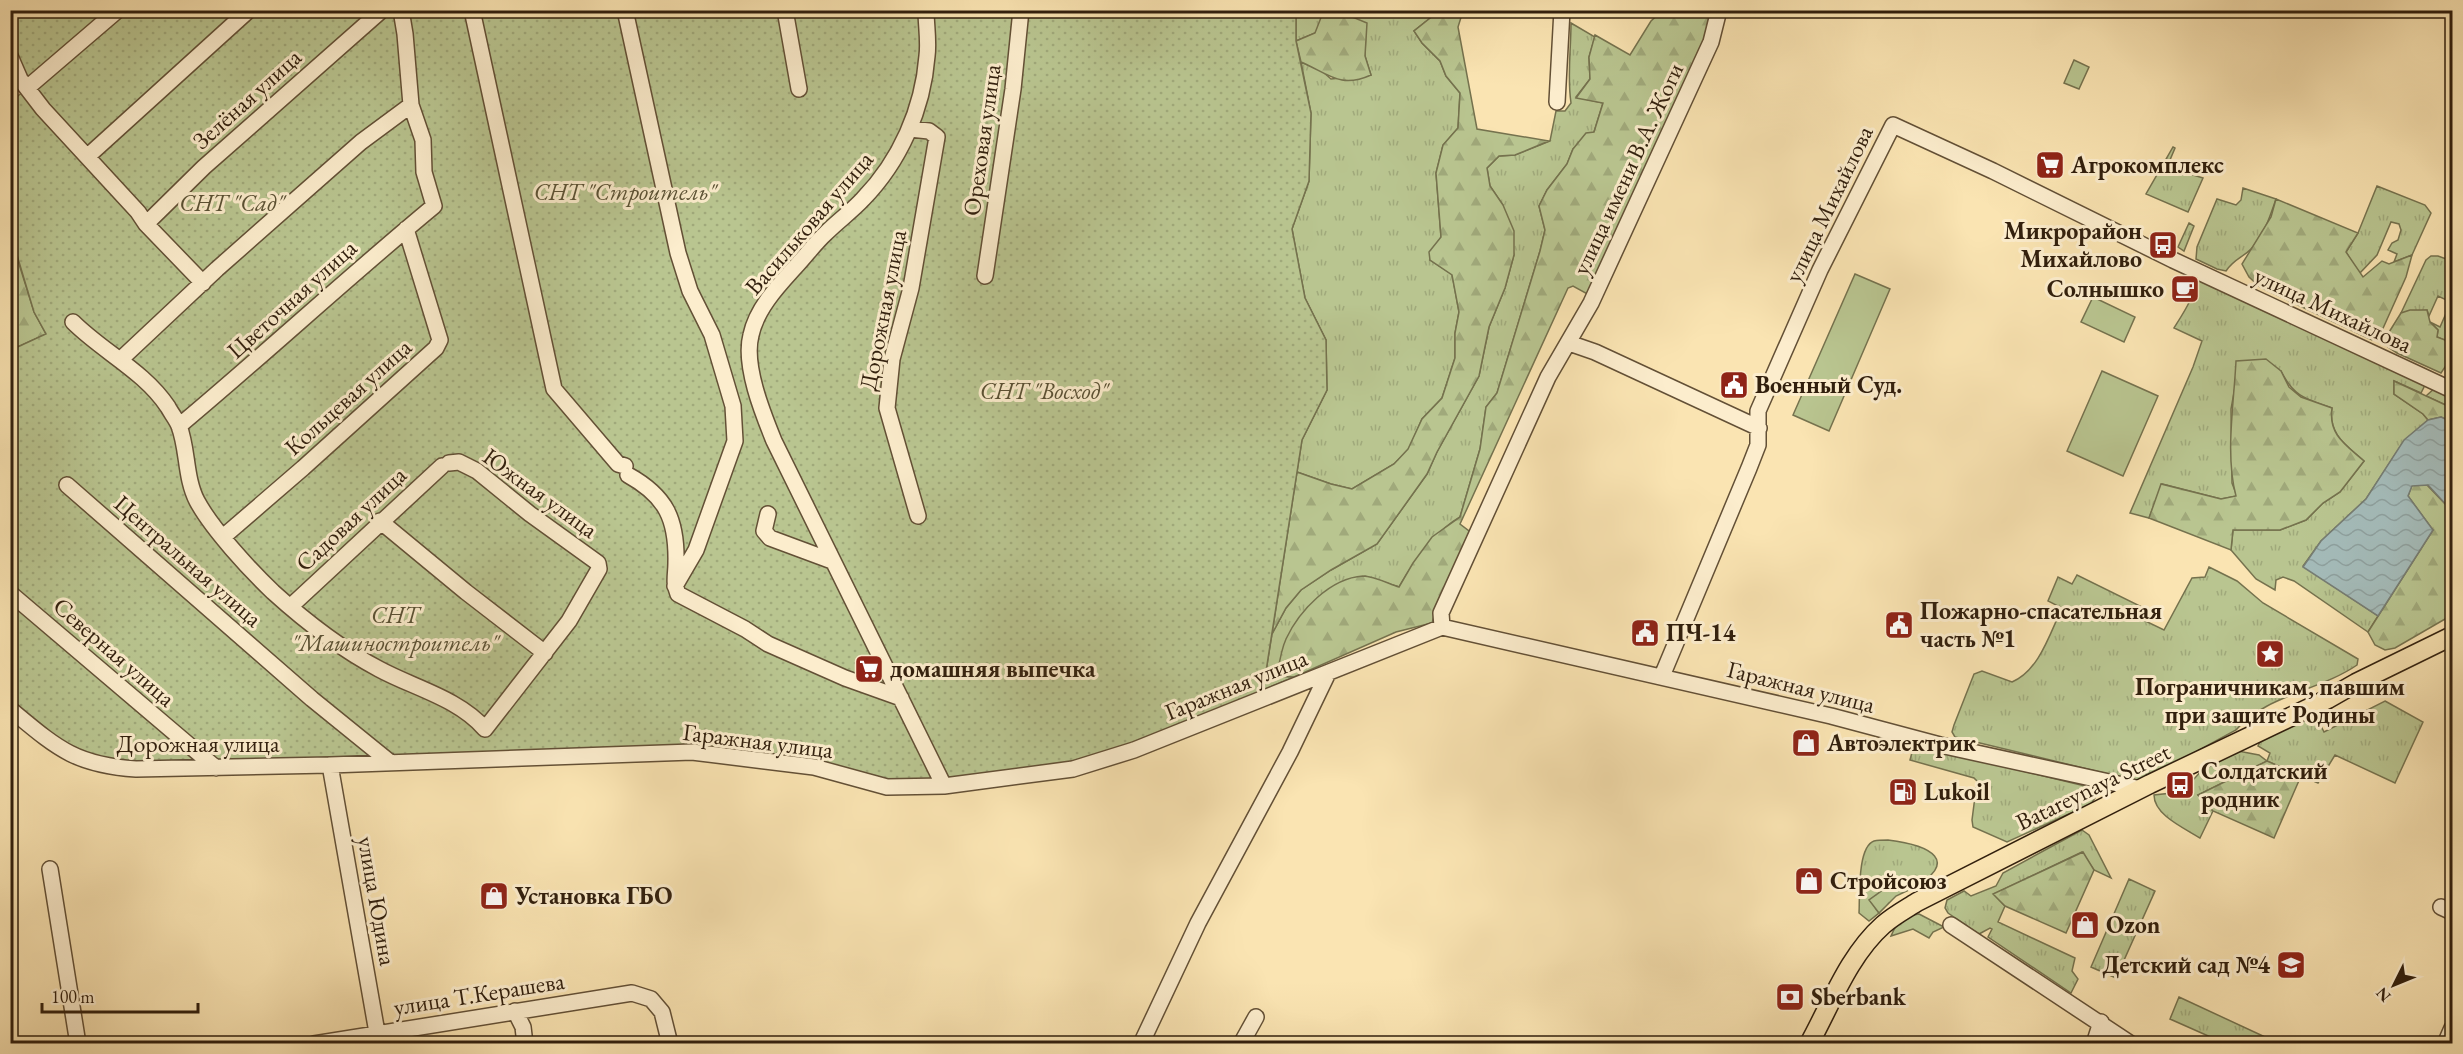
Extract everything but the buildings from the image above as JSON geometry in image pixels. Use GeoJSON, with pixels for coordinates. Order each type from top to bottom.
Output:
{"type":"FeatureCollection","features":[{"type":"Feature","properties":{"kind":"main road","name":"Batareynaya Street"},"geometry":{"type":"LineString","coordinates":[[1809,1044],[1860,951],[1882,926],[1897,914],[1974,872],[2452,636]]}},
{"type":"Feature","properties":{"kind":"street"},"geometry":{"type":"LineString","coordinates":[[27,88],[118,10]]}},
{"type":"Feature","properties":{"kind":"street"},"geometry":{"type":"LineString","coordinates":[[88,156],[249,10]]}},
{"type":"Feature","properties":{"kind":"street","name":"Зелёная улица"},"geometry":{"type":"LineString","coordinates":[[146,224],[204,167],[382,10]]}},
{"type":"Feature","properties":{"kind":"street"},"geometry":{"type":"LineString","coordinates":[[120,360],[149,330],[361,142],[411,105],[401,10]]}},
{"type":"Feature","properties":{"kind":"street"},"geometry":{"type":"LineString","coordinates":[[472,10],[554,389],[618,464],[659,496],[669,514],[675,538],[675,586],[678,594],[745,629],[768,644],[845,678],[901,698],[944,786]]}},
{"type":"Feature","properties":{"kind":"street"},"geometry":{"type":"LineString","coordinates":[[625,10],[678,253],[690,291],[712,335],[733,406],[735,441],[696,550],[675,586]]}},
{"type":"Feature","properties":{"kind":"street"},"geometry":{"type":"LineString","coordinates":[[785,10],[799,89]]}},
{"type":"Feature","properties":{"kind":"street","name":"Васильковая улица"},"geometry":{"type":"LineString","coordinates":[[901,698],[774,441],[758,402],[751,366],[750,336],[762,309],[777,287],[824,234],[863,199],[890,164],[910,129],[921,100],[928,55],[926,10]]}},
{"type":"Feature","properties":{"kind":"street","name":"Ореховая улица"},"geometry":{"type":"LineString","coordinates":[[986,276],[1013,89],[1021,10]]}},
{"type":"Feature","properties":{"kind":"street"},"geometry":{"type":"LineString","coordinates":[[1557,102],[1562,10]]}},
{"type":"Feature","properties":{"kind":"street","name":"улица имени В.А. Жоги"},"geometry":{"type":"LineString","coordinates":[[1442,627],[1441,613],[1548,377],[1591,303],[1711,42],[1719,10]]}},
{"type":"Feature","properties":{"kind":"street"},"geometry":{"type":"LineString","coordinates":[[10,56],[20,79],[27,88],[146,224],[203,284]]}},
{"type":"Feature","properties":{"kind":"street","name":"Цветочная улица"},"geometry":{"type":"LineString","coordinates":[[179,426],[247,370],[309,312],[434,206],[424,172],[423,140],[411,105]]}},
{"type":"Feature","properties":{"kind":"street","name":"улица Михайлова"},"geometry":{"type":"LineString","coordinates":[[1662,676],[1758,445],[1758,411],[1815,281],[1893,125],[2452,390]]}},
{"type":"Feature","properties":{"kind":"street","name":"Дорожная улица"},"geometry":{"type":"LineString","coordinates":[[910,129],[929,131],[937,137],[911,288],[892,359],[887,408],[918,516]]}},
{"type":"Feature","properties":{"kind":"street","name":"Кольцевая улица"},"geometry":{"type":"LineString","coordinates":[[223,537],[436,348],[440,340],[406,229]]}},
{"type":"Feature","properties":{"kind":"street"},"geometry":{"type":"LineString","coordinates":[[73,322],[90,339],[152,387],[167,405],[179,426],[185,460],[197,501],[251,570],[346,651],[381,671],[456,706],[476,718],[485,729],[545,653],[465,592],[380,521]]}},
{"type":"Feature","properties":{"kind":"street"},"geometry":{"type":"LineString","coordinates":[[1569,343],[1595,352],[1759,428]]}},
{"type":"Feature","properties":{"kind":"street","name":"Южная улица"},"geometry":{"type":"LineString","coordinates":[[445,464],[459,462],[477,471],[530,514],[598,563],[599,569],[568,621],[545,653]]}},
{"type":"Feature","properties":{"kind":"street","name":"Садовая улица"},"geometry":{"type":"LineString","coordinates":[[291,606],[380,521],[445,464]]}},
{"type":"Feature","properties":{"kind":"street","name":"Центральная улица"},"geometry":{"type":"LineString","coordinates":[[67,485],[312,699],[391,763]]}},
{"type":"Feature","properties":{"kind":"street"},"geometry":{"type":"LineString","coordinates":[[768,514],[764,531],[770,538],[832,561]]}},
{"type":"Feature","properties":{"kind":"street","name":"Северная улица"},"geometry":{"type":"LineString","coordinates":[[10,593],[216,768]]}},
{"type":"Feature","properties":{"kind":"street","name":"Гаражная улица"},"geometry":{"type":"LineString","coordinates":[[330,765],[692,752],[814,767],[887,787],[944,786],[1073,769],[1134,750],[1442,627],[1831,716],[1940,745],[2141,789]]}},
{"type":"Feature","properties":{"kind":"street"},"geometry":{"type":"LineString","coordinates":[[1141,1044],[1198,923],[1290,752],[1328,673]]}},
{"type":"Feature","properties":{"kind":"street","name":"Дорожная улица"},"geometry":{"type":"LineString","coordinates":[[10,709],[69,754],[92,763],[136,769],[330,765]]}},
{"type":"Feature","properties":{"kind":"street","name":"улица Юдина"},"geometry":{"type":"LineString","coordinates":[[330,765],[378,1038]]}},
{"type":"Feature","properties":{"kind":"street"},"geometry":{"type":"LineString","coordinates":[[50,869],[78,1044]]}},
{"type":"Feature","properties":{"kind":"street"},"geometry":{"type":"LineString","coordinates":[[1951,925],[2102,1022],[2131,1044]]}},
{"type":"Feature","properties":{"kind":"street","name":"улица Т.Керашева"},"geometry":{"type":"LineString","coordinates":[[314,1044],[378,1038],[515,1011],[632,993],[651,999],[662,1012],[670,1044]]}},
{"type":"Feature","properties":{"kind":"street"},"geometry":{"type":"LineString","coordinates":[[515,1011],[523,1028],[525,1044]]}},
{"type":"Feature","properties":{"kind":"street"},"geometry":{"type":"LineString","coordinates":[[1241,1044],[1256,1017]]}},
{"type":"Feature","properties":{"kind":"street"},"geometry":{"type":"LineString","coordinates":[[2094,1044],[2102,1022]]}},
{"type":"Feature","properties":{"kind":"street"},"geometry":{"type":"LineString","coordinates":[[2445,1044],[2452,1028]]}},
{"type":"Feature","properties":{"kind":"green space"},"geometry":{"type":"Polygon","coordinates":[[[11,11],[1296,11],[1296,41],[1311,113],[1309,181],[1292,229],[1305,298],[1326,340],[1327,390],[1302,440],[1262,697],[1073,769],[916,787],[692,752],[92,763],[11,709],[11,350],[46,334],[34,312],[11,235],[11,102],[27,88],[11,56],[11,11]]]}},
{"type":"Feature","properties":{"kind":"green space"},"geometry":{"type":"Polygon","coordinates":[[[1296,11],[1439,11],[1414,31],[1422,43],[1440,61],[1446,76],[1460,93],[1458,128],[1443,145],[1436,173],[1441,237],[1430,260],[1452,274],[1459,312],[1455,333],[1455,358],[1442,398],[1422,419],[1409,449],[1394,464],[1352,489],[1297,472],[1302,440],[1327,390],[1326,340],[1305,298],[1292,229],[1309,181],[1311,113],[1301,62],[1322,71],[1331,79],[1371,75],[1365,56],[1366,23],[1315,33],[1296,41],[1296,11]]]}},
{"type":"Feature","properties":{"kind":"green space"},"geometry":{"type":"Polygon","coordinates":[[[1439,11],[1463,11],[1458,27],[1477,129],[1549,141],[1515,155],[1499,156],[1487,168],[1490,186],[1503,205],[1514,231],[1514,255],[1505,288],[1489,327],[1479,376],[1427,474],[1377,544],[1301,590],[1286,608],[1272,634],[1297,472],[1352,489],[1394,464],[1408,449],[1422,419],[1442,398],[1455,358],[1455,333],[1459,312],[1452,275],[1430,260],[1429,252],[1441,237],[1436,173],[1443,145],[1458,128],[1460,93],[1446,76],[1440,61],[1422,43],[1414,31],[1439,11]]]}},
{"type":"Feature","properties":{"kind":"green space"},"geometry":{"type":"Polygon","coordinates":[[[1662,11],[1705,11],[1714,16],[1710,32],[1591,296],[1573,286],[1568,288],[1460,524],[1473,534],[1438,602],[1432,623],[1396,632],[1294,677],[1277,676],[1286,639],[1307,607],[1317,598],[1339,583],[1363,576],[1399,587],[1432,537],[1460,517],[1480,449],[1486,407],[1497,393],[1540,251],[1545,230],[1539,206],[1547,190],[1567,164],[1573,149],[1586,133],[1594,132],[1603,103],[1576,98],[1590,79],[1589,57],[1595,35],[1630,55],[1651,21],[1662,11]]]}},
{"type":"Feature","properties":{"kind":"green space"},"geometry":{"type":"Polygon","coordinates":[[[1322,15],[1350,16],[1367,23],[1365,56],[1371,75],[1351,81],[1343,80],[1301,62],[1296,41],[1315,33],[1322,15]]]}},
{"type":"Feature","properties":{"kind":"green space"},"geometry":{"type":"Polygon","coordinates":[[[1571,23],[1595,37],[1589,57],[1590,79],[1576,97],[1603,103],[1594,132],[1573,149],[1567,164],[1547,190],[1539,206],[1545,230],[1540,251],[1497,393],[1486,407],[1480,449],[1460,517],[1425,548],[1399,587],[1365,576],[1277,676],[1294,677],[1263,690],[1272,634],[1286,608],[1301,590],[1377,544],[1427,474],[1479,376],[1489,327],[1505,288],[1514,255],[1503,205],[1490,186],[1487,168],[1499,156],[1515,155],[1550,141],[1556,111],[1565,111],[1571,103],[1569,73],[1571,23]]]}},
{"type":"Feature","properties":{"kind":"green space"},"geometry":{"type":"Polygon","coordinates":[[[2074,60],[2089,67],[2079,89],[2064,83],[2074,60]]]}},
{"type":"Feature","properties":{"kind":"green space"},"geometry":{"type":"Polygon","coordinates":[[[2173,147],[2175,148],[2167,167],[2203,178],[2188,212],[2146,194],[2173,147]]]}},
{"type":"Feature","properties":{"kind":"green space"},"geometry":{"type":"Polygon","coordinates":[[[2377,186],[2425,205],[2431,213],[2412,255],[2394,262],[2397,254],[2388,250],[2392,243],[2398,240],[2401,230],[2399,224],[2391,222],[2377,255],[2359,274],[2346,252],[2358,233],[2377,186]]]}},
{"type":"Feature","properties":{"kind":"green space"},"geometry":{"type":"Polygon","coordinates":[[[2243,188],[2276,199],[2260,238],[2226,271],[2196,259],[2197,247],[2217,199],[2236,205],[2241,200],[2243,188]]]}},
{"type":"Feature","properties":{"kind":"green space"},"geometry":{"type":"Polygon","coordinates":[[[2276,199],[2358,233],[2346,252],[2363,277],[2382,261],[2389,264],[2412,255],[2406,277],[2380,335],[2372,340],[2260,287],[2249,277],[2242,264],[2271,217],[2276,199]]]}},
{"type":"Feature","properties":{"kind":"green space"},"geometry":{"type":"Polygon","coordinates":[[[2189,223],[2194,226],[2184,251],[2178,247],[2189,223]]]}},
{"type":"Feature","properties":{"kind":"green space"},"geometry":{"type":"Polygon","coordinates":[[[10,235],[34,312],[46,334],[11,350],[10,235]]]}},
{"type":"Feature","properties":{"kind":"green space"},"geometry":{"type":"Polygon","coordinates":[[[2431,256],[2452,261],[2452,339],[2450,347],[2445,340],[2437,337],[2438,330],[2430,322],[2440,327],[2451,302],[2438,296],[2429,316],[2427,310],[2401,313],[2426,260],[2431,256]]]}},
{"type":"Feature","properties":{"kind":"green space"},"geometry":{"type":"Polygon","coordinates":[[[1855,274],[1890,289],[1829,431],[1793,415],[1855,274]]]}},
{"type":"Feature","properties":{"kind":"green space"},"geometry":{"type":"Polygon","coordinates":[[[2197,277],[2425,385],[2421,393],[2394,381],[2394,394],[2428,420],[2404,441],[2366,499],[2321,541],[2303,566],[2378,616],[2368,632],[2294,581],[2283,577],[2276,580],[2275,590],[2256,579],[2231,550],[2233,530],[2280,530],[2306,520],[2323,503],[2340,492],[2364,461],[2345,444],[2336,432],[2331,417],[2332,408],[2296,392],[2281,371],[2235,387],[2231,409],[2232,483],[2237,496],[2221,499],[2162,484],[2149,518],[2130,513],[2202,341],[2174,328],[2191,297],[2197,277]]]}},
{"type":"Feature","properties":{"kind":"green space"},"geometry":{"type":"Polygon","coordinates":[[[2093,297],[2135,317],[2124,342],[2081,322],[2093,297]]]}},
{"type":"Feature","properties":{"kind":"green space"},"geometry":{"type":"Polygon","coordinates":[[[2410,310],[2427,310],[2430,322],[2438,330],[2437,337],[2445,340],[2450,347],[2447,364],[2441,373],[2388,347],[2386,337],[2401,313],[2410,310]]]}},
{"type":"Feature","properties":{"kind":"green space"},"geometry":{"type":"Polygon","coordinates":[[[2266,359],[2281,371],[2289,387],[2301,397],[2332,408],[2333,425],[2340,439],[2364,461],[2340,492],[2323,503],[2306,520],[2280,530],[2233,530],[2231,550],[2149,518],[2161,484],[2221,499],[2236,496],[2231,446],[2236,361],[2266,359]]]}},
{"type":"Feature","properties":{"kind":"green space"},"geometry":{"type":"Polygon","coordinates":[[[2102,371],[2158,396],[2123,476],[2067,451],[2102,371]]]}},
{"type":"Feature","properties":{"kind":"green space"},"geometry":{"type":"Polygon","coordinates":[[[2394,381],[2452,408],[2452,422],[2441,417],[2428,420],[2394,394],[2394,381]]]}},
{"type":"Feature","properties":{"kind":"green space"},"geometry":{"type":"Polygon","coordinates":[[[2435,388],[2452,397],[2452,408],[2426,396],[2435,388]]]}},
{"type":"Feature","properties":{"kind":"green space"},"geometry":{"type":"Polygon","coordinates":[[[2412,485],[2427,485],[2450,509],[2452,508],[2452,615],[2395,648],[2385,650],[2375,645],[2368,632],[2433,530],[2408,496],[2412,485]]]}},
{"type":"Feature","properties":{"kind":"green space"},"geometry":{"type":"Polygon","coordinates":[[[2209,567],[2237,581],[2263,603],[2358,659],[2357,665],[2343,674],[2262,709],[2236,730],[2144,780],[2133,780],[1955,737],[1952,732],[1954,725],[1974,674],[1982,671],[2012,682],[2021,677],[2037,660],[2062,608],[2048,601],[2058,577],[2072,584],[2077,575],[2144,608],[2139,618],[2164,630],[2192,578],[2205,577],[2209,567]]]}},
{"type":"Feature","properties":{"kind":"green space"},"geometry":{"type":"Polygon","coordinates":[[[2385,701],[2423,722],[2395,783],[2335,755],[2318,783],[2267,761],[2270,753],[2258,746],[2260,742],[2315,714],[2324,732],[2385,701]]]}},
{"type":"Feature","properties":{"kind":"green space"},"geometry":{"type":"Polygon","coordinates":[[[1914,745],[2085,786],[2092,790],[2095,798],[2091,804],[2007,842],[1973,827],[1977,781],[1974,778],[1910,760],[1914,745]]]}},
{"type":"Feature","properties":{"kind":"green space"},"geometry":{"type":"Polygon","coordinates":[[[2238,751],[2259,755],[2267,761],[2198,795],[2213,811],[2200,838],[2164,815],[2155,802],[2154,795],[2172,793],[2194,779],[2204,768],[2238,751]]]}},
{"type":"Feature","properties":{"kind":"green space"},"geometry":{"type":"Polygon","coordinates":[[[2267,761],[2301,776],[2274,838],[2213,811],[2198,795],[2267,761]]]}},
{"type":"Feature","properties":{"kind":"green space"},"geometry":{"type":"Polygon","coordinates":[[[2082,830],[2089,835],[2111,878],[2094,870],[2082,852],[1994,894],[2005,906],[1998,922],[2075,958],[2072,971],[2078,979],[2071,993],[1988,937],[1992,929],[1979,934],[1948,913],[1945,908],[1947,900],[1964,891],[1971,896],[1996,886],[2003,873],[2082,830]]]}},
{"type":"Feature","properties":{"kind":"green space"},"geometry":{"type":"Polygon","coordinates":[[[1888,840],[1927,850],[1934,856],[1937,863],[1935,871],[1926,880],[1909,890],[1900,877],[1870,900],[1879,913],[1869,921],[1859,913],[1862,862],[1869,845],[1874,841],[1888,840]]]}},
{"type":"Feature","properties":{"kind":"green space"},"geometry":{"type":"Polygon","coordinates":[[[2083,852],[2094,870],[2066,933],[2005,906],[1993,894],[2083,852]]]}},
{"type":"Feature","properties":{"kind":"green space"},"geometry":{"type":"Polygon","coordinates":[[[1901,877],[1909,890],[1896,896],[1879,913],[1869,900],[1901,877]]]}},
{"type":"Feature","properties":{"kind":"green space"},"geometry":{"type":"Polygon","coordinates":[[[2129,879],[2155,891],[2116,978],[2091,967],[2129,879]]]}},
{"type":"Feature","properties":{"kind":"green space"},"geometry":{"type":"Polygon","coordinates":[[[1919,914],[1944,927],[1933,932],[1929,938],[1913,929],[1891,936],[1902,920],[1919,914]]]}},
{"type":"Feature","properties":{"kind":"green space"},"geometry":{"type":"Polygon","coordinates":[[[2179,997],[2278,1043],[2224,1043],[2170,1019],[2179,997]]]}},
{"type":"Feature","properties":{"kind":"water"},"geometry":{"type":"Polygon","coordinates":[[[2441,417],[2452,422],[2452,508],[2451,510],[2428,485],[2412,486],[2408,496],[2433,530],[2378,616],[2303,567],[2321,541],[2366,499],[2404,440],[2428,420],[2441,417]]]}},
{"type":"Feature","properties":{"kind":"place","name":"Агрокомплекс"},"geometry":{"type":"Point","coordinates":[2050,165]}},
{"type":"Feature","properties":{"kind":"place","name":"Микрорайон Михайлово"},"geometry":{"type":"Point","coordinates":[2163,245]}},
{"type":"Feature","properties":{"kind":"place","name":"Солнышко"},"geometry":{"type":"Point","coordinates":[2185,289]}},
{"type":"Feature","properties":{"kind":"place","name":"Военный Суд."},"geometry":{"type":"Point","coordinates":[1734,385]}},
{"type":"Feature","properties":{"kind":"place","name":"Пожарно-спасательная часть №1"},"geometry":{"type":"Point","coordinates":[1899,625]}},
{"type":"Feature","properties":{"kind":"place","name":"ПЧ-14"},"geometry":{"type":"Point","coordinates":[1645,633]}},
{"type":"Feature","properties":{"kind":"place","name":"Пограничникам, павшим при защите Родины"},"geometry":{"type":"Point","coordinates":[2270,654]}},
{"type":"Feature","properties":{"kind":"place","name":"домашняя выпечка"},"geometry":{"type":"Point","coordinates":[869,669]}},
{"type":"Feature","properties":{"kind":"place","name":"Автоэлектрик"},"geometry":{"type":"Point","coordinates":[1806,743]}},
{"type":"Feature","properties":{"kind":"place","name":"Солдатский родник"},"geometry":{"type":"Point","coordinates":[2180,785]}},
{"type":"Feature","properties":{"kind":"place","name":"Lukoil"},"geometry":{"type":"Point","coordinates":[1903,792]}},
{"type":"Feature","properties":{"kind":"place","name":"Стройсоюз"},"geometry":{"type":"Point","coordinates":[1809,881]}},
{"type":"Feature","properties":{"kind":"place","name":"Установка ГБО"},"geometry":{"type":"Point","coordinates":[494,896]}},
{"type":"Feature","properties":{"kind":"place","name":"Ozon"},"geometry":{"type":"Point","coordinates":[2085,925]}},
{"type":"Feature","properties":{"kind":"place","name":"Детский сад №4"},"geometry":{"type":"Point","coordinates":[2291,965]}},
{"type":"Feature","properties":{"kind":"place","name":"Sberbank"},"geometry":{"type":"Point","coordinates":[1790,997]}},
{"type":"Feature","properties":{"kind":"park label","name":"СНТ \"Строитель\""},"geometry":{"type":"Point","coordinates":[625,192]}},
{"type":"Feature","properties":{"kind":"park label","name":"СНТ \"Сад\""},"geometry":{"type":"Point","coordinates":[232,203]}},
{"type":"Feature","properties":{"kind":"park label","name":"СНТ \"Восход\""},"geometry":{"type":"Point","coordinates":[1044,391]}},
{"type":"Feature","properties":{"kind":"park label","name":"СНТ \"Машиностроитель\""},"geometry":{"type":"Point","coordinates":[395,629]}}]}
